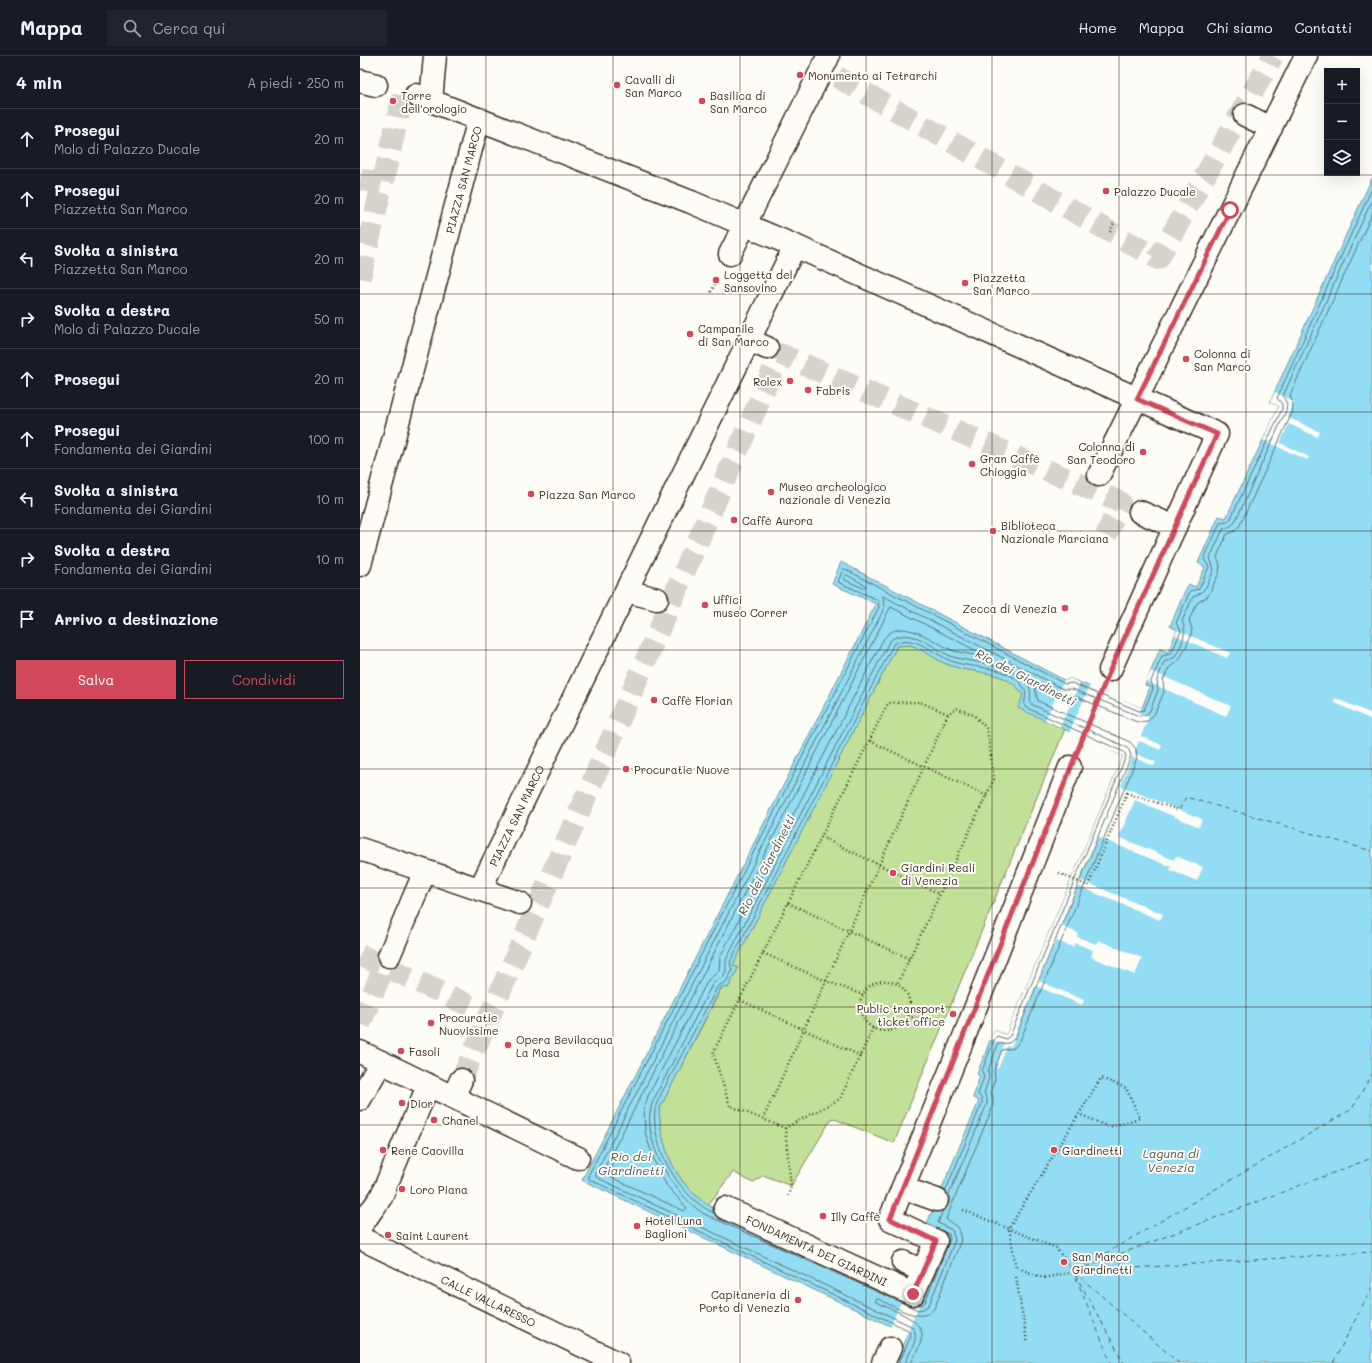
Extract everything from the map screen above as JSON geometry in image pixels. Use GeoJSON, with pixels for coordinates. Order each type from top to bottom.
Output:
{"type":"FeatureCollection","features":[{"type":"Feature","properties":{"kind":"street","name":"PIAZZA SAN MARCO"},"geometry":{"type":"LineString","coordinates":[[435,56],[424,98],[691,202],[744,225]]}},
{"type":"Feature","properties":{"kind":"street"},"geometry":{"type":"LineString","coordinates":[[1101,472],[1306,56]]}},
{"type":"Feature","properties":{"kind":"street"},"geometry":{"type":"LineString","coordinates":[[730,254],[744,225],[829,68]]}},
{"type":"Feature","properties":{"kind":"street"},"geometry":{"type":"LineString","coordinates":[[1245,115],[1271,128]]}},
{"type":"Feature","properties":{"kind":"street","name":"PIAZZA SAN MARCO"},"geometry":{"type":"LineString","coordinates":[[360,565],[366,517],[479,119]]}},
{"type":"Feature","properties":{"kind":"street"},"geometry":{"type":"LineString","coordinates":[[744,225],[1217,434],[1110,670]]}},
{"type":"Feature","properties":{"kind":"street","name":"PIAZZA SAN MARCO"},"geometry":{"type":"LineString","coordinates":[[480,889],[626,590],[757,338],[794,246]]}},
{"type":"Feature","properties":{"kind":"street"},"geometry":{"type":"LineString","coordinates":[[1140,512],[1175,527]]}},
{"type":"Feature","properties":{"kind":"street"},"geometry":{"type":"LineString","coordinates":[[626,590],[657,599]]}},
{"type":"Feature","properties":{"kind":"street","name":"FONDAMENTA DEI GIARDINI"},"geometry":{"type":"LineString","coordinates":[[736,1212],[913,1294],[936,1241],[884,1225],[903,1188],[1070,767]]}},
{"type":"Feature","properties":{"kind":"street"},"geometry":{"type":"LineString","coordinates":[[360,849],[520,903]]}},
{"type":"Feature","properties":{"kind":"street"},"geometry":{"type":"LineString","coordinates":[[389,956],[425,870]]}},
{"type":"Feature","properties":{"kind":"street"},"geometry":{"type":"LineString","coordinates":[[360,1052],[381,1062],[426,1093],[457,1089],[578,1158]]}},
{"type":"Feature","properties":{"kind":"street"},"geometry":{"type":"LineString","coordinates":[[365,1090],[381,1062]]}},
{"type":"Feature","properties":{"kind":"street"},"geometry":{"type":"LineString","coordinates":[[364,1214],[384,1190],[426,1093]]}},
{"type":"Feature","properties":{"kind":"street"},"geometry":{"type":"LineString","coordinates":[[903,1188],[937,1200]]}},
{"type":"Feature","properties":{"kind":"street","name":"CALLE VALLARESSO"},"geometry":{"type":"LineString","coordinates":[[360,1238],[618,1363]]}},
{"type":"Feature","properties":{"kind":"street"},"geometry":{"type":"LineString","coordinates":[[903,1262],[923,1271]]}},
{"type":"Feature","properties":{"kind":"path"},"geometry":{"type":"LineString","coordinates":[[1110,232],[1114,223]]}},
{"type":"Feature","properties":{"kind":"path"},"geometry":{"type":"LineString","coordinates":[[1070,767],[1110,670]]}},
{"type":"Feature","properties":{"kind":"path"},"geometry":{"type":"LineString","coordinates":[[873,1028],[840,1099],[785,1128],[730,1106],[713,1054],[888,704],[920,702],[948,714]]}},
{"type":"Feature","properties":{"kind":"path"},"geometry":{"type":"LineString","coordinates":[[762,1119],[948,714],[956,708],[974,716],[986,729],[994,779],[897,985]]}},
{"type":"Feature","properties":{"kind":"path"},"geometry":{"type":"LineString","coordinates":[[870,741],[987,796]]}},
{"type":"Feature","properties":{"kind":"path"},"geometry":{"type":"LineString","coordinates":[[1033,861],[1088,886],[1127,793],[1179,810]]}},
{"type":"Feature","properties":{"kind":"path"},"geometry":{"type":"LineString","coordinates":[[821,837],[940,894]]}},
{"type":"Feature","properties":{"kind":"path"},"geometry":{"type":"LineString","coordinates":[[788,903],[910,959]]}},
{"type":"Feature","properties":{"kind":"path"},"geometry":{"type":"LineString","coordinates":[[763,953],[863,996]]}},
{"type":"Feature","properties":{"kind":"path"},"geometry":{"type":"LineString","coordinates":[[884,982],[897,985],[907,995],[910,1009],[908,1016],[897,1028],[889,1031],[873,1028],[863,1018],[861,1003],[863,996],[867,990],[878,983],[884,982]]}},
{"type":"Feature","properties":{"kind":"path"},"geometry":{"type":"LineString","coordinates":[[740,1000],[804,1028],[861,1056]]}},
{"type":"Feature","properties":{"kind":"path"},"geometry":{"type":"LineString","coordinates":[[937,1200],[1009,1228],[1056,1248],[1074,1272],[1043,1278],[1016,1267],[1009,1228],[1101,1078],[1126,1088],[1140,1118],[1109,1127],[1079,1114]]}},
{"type":"Feature","properties":{"kind":"path"},"geometry":{"type":"LineString","coordinates":[[785,1128],[791,1186],[788,1196]]}},
{"type":"Feature","properties":{"kind":"path"},"geometry":{"type":"LineString","coordinates":[[1016,1277],[1027,1341]]}},
{"type":"Feature","properties":{"kind":"green space","name":"Giardini Reali di Venezia"},"geometry":{"type":"Polygon","coordinates":[[[910,645],[949,665],[999,676],[1008,680],[1016,686],[1023,695],[1019,708],[1065,729],[894,1143],[832,1118],[791,1186],[763,1175],[753,1183],[733,1172],[708,1205],[687,1186],[672,1164],[663,1138],[659,1110],[722,987],[728,988],[738,968],[733,965],[897,646],[910,645]]]}},
{"type":"Feature","properties":{"kind":"water","name":"Laguna di Venezia"},"geometry":{"type":"Polygon","coordinates":[[[1372,178],[1372,1363],[895,1363],[907,1334],[582,1180],[876,604],[832,584],[841,562],[1064,680],[1067,681],[1069,678],[1142,708],[1150,687],[1145,685],[1160,649],[1168,652],[1177,630],[1170,626],[1188,584],[1196,587],[1205,567],[1198,563],[1219,516],[1226,518],[1279,406],[1270,402],[1372,178]],[[910,645],[897,646],[733,965],[738,968],[728,988],[721,987],[659,1110],[663,1138],[672,1164],[687,1186],[708,1205],[922,1298],[947,1237],[925,1228],[979,1101],[973,1098],[980,1076],[977,1074],[994,1030],[1006,1035],[1123,756],[1018,708],[1023,695],[1016,686],[1008,680],[999,676],[949,665],[910,645]]]}},
{"type":"Feature","properties":{"kind":"pier"},"geometry":{"type":"Polygon","coordinates":[[[1275,392],[1294,402],[1287,417],[1320,432],[1317,437],[1289,424],[1280,443],[1309,457],[1307,460],[1263,440],[1279,406],[1270,402],[1275,392]]]}},
{"type":"Feature","properties":{"kind":"pier"},"geometry":{"type":"Polygon","coordinates":[[[1177,630],[1230,653],[1227,658],[1175,635],[1177,630]]]}},
{"type":"Feature","properties":{"kind":"pier"},"geometry":{"type":"Polygon","coordinates":[[[1151,671],[1231,706],[1226,716],[1146,681],[1151,671]]]}},
{"type":"Feature","properties":{"kind":"pier"},"geometry":{"type":"Polygon","coordinates":[[[1069,678],[1080,683],[1060,727],[1045,720],[1064,680],[1067,681],[1069,678]]]}},
{"type":"Feature","properties":{"kind":"pier"},"geometry":{"type":"Polygon","coordinates":[[[1090,685],[1142,708],[1139,713],[1149,717],[1141,736],[1162,745],[1160,750],[1139,741],[1134,753],[1156,762],[1154,766],[1132,757],[1121,786],[1202,819],[1199,827],[1135,800],[1119,837],[1174,860],[1176,856],[1203,867],[1197,881],[1170,870],[1171,867],[1098,837],[1080,880],[1163,914],[1160,920],[1078,886],[1061,926],[1078,933],[1077,937],[1096,944],[1098,940],[1142,958],[1135,975],[1091,957],[1093,950],[1075,943],[1073,947],[1056,941],[1039,981],[1084,1000],[1082,1005],[1036,986],[1011,1047],[1007,1046],[998,1069],[995,1067],[1004,1045],[990,1039],[994,1030],[1006,1035],[1123,756],[1069,733],[1090,685]]]}},
{"type":"Feature","properties":{"kind":"pier"},"geometry":{"type":"Polygon","coordinates":[[[1335,698],[1372,714],[1372,720],[1333,702],[1335,698]]]}},
{"type":"Feature","properties":{"kind":"pier"},"geometry":{"type":"Polygon","coordinates":[[[905,1292],[922,1298],[898,1352],[905,1335],[890,1328],[905,1292]]]}},
{"type":"Feature","properties":{"kind":"ferry route"},"geometry":{"type":"LineString","coordinates":[[1179,810],[1186,797],[1372,851]]}},
{"type":"Feature","properties":{"kind":"ferry route"},"geometry":{"type":"LineString","coordinates":[[1074,1272],[1352,1109],[1372,1074]]}},
{"type":"Feature","properties":{"kind":"ferry route"},"geometry":{"type":"LineString","coordinates":[[1078,1270],[1372,1158]]}},
{"type":"Feature","properties":{"kind":"ferry route"},"geometry":{"type":"LineString","coordinates":[[1074,1272],[1372,1252]]}},
{"type":"Feature","properties":{"kind":"ferry route"},"geometry":{"type":"LineString","coordinates":[[1074,1272],[1179,1363]]}},
{"type":"Feature","properties":{"kind":"ferry route"},"geometry":{"type":"LineString","coordinates":[[1075,1274],[1124,1363]]}},
{"type":"Feature","properties":{"kind":"ferry route"},"geometry":{"type":"LineString","coordinates":[[1076,1278],[1111,1363]]}},
{"type":"Feature","properties":{"kind":"ferry route"},"geometry":{"type":"LineString","coordinates":[[1333,1363],[1372,1287]]}},
{"type":"Feature","properties":{"kind":"tunnel"},"geometry":{"type":"LineString","coordinates":[[837,77],[1158,259],[1273,56]]}},
{"type":"Feature","properties":{"kind":"tunnel"},"geometry":{"type":"LineString","coordinates":[[360,278],[404,92]]}},
{"type":"Feature","properties":{"kind":"tunnel"},"geometry":{"type":"LineString","coordinates":[[360,179],[383,184]]}},
{"type":"Feature","properties":{"kind":"tunnel"},"geometry":{"type":"LineString","coordinates":[[360,955],[490,1015],[780,354],[1120,502],[1106,536]]}},
{"type":"Feature","properties":{"kind":"tunnel"},"geometry":{"type":"LineString","coordinates":[[360,1024],[387,960]]}},
{"type":"Feature","properties":{"kind":"tunnel"},"geometry":{"type":"LineString","coordinates":[[461,1080],[490,1015]]}},
{"type":"Feature","properties":{"kind":"place","name":"Monumento ai Tetrarchi"},"geometry":{"type":"Point","coordinates":[800,75]}},
{"type":"Feature","properties":{"kind":"place","name":"Cavalli di San Marco"},"geometry":{"type":"Point","coordinates":[617,85]}},
{"type":"Feature","properties":{"kind":"place","name":"Torre dell'orologio"},"geometry":{"type":"Point","coordinates":[393,101]}},
{"type":"Feature","properties":{"kind":"place","name":"Basilica di San Marco"},"geometry":{"type":"Point","coordinates":[702,101]}},
{"type":"Feature","properties":{"kind":"place","name":"Palazzo Ducale"},"geometry":{"type":"Point","coordinates":[1106,191]}},
{"type":"Feature","properties":{"kind":"place","name":"Loggetta del Sansovino"},"geometry":{"type":"Point","coordinates":[716,280]}},
{"type":"Feature","properties":{"kind":"place","name":"Piazzetta San Marco"},"geometry":{"type":"Point","coordinates":[965,283]}},
{"type":"Feature","properties":{"kind":"place","name":"Campanile di San Marco"},"geometry":{"type":"Point","coordinates":[690,334]}},
{"type":"Feature","properties":{"kind":"place","name":"Colonna di San Marco"},"geometry":{"type":"Point","coordinates":[1186,359]}},
{"type":"Feature","properties":{"kind":"place","name":"Rolex"},"geometry":{"type":"Point","coordinates":[790,381]}},
{"type":"Feature","properties":{"kind":"place","name":"Fabris"},"geometry":{"type":"Point","coordinates":[808,390]}},
{"type":"Feature","properties":{"kind":"place","name":"Colonna di San Teodoro"},"geometry":{"type":"Point","coordinates":[1143,452]}},
{"type":"Feature","properties":{"kind":"place","name":"Gran Caffè Chioggia"},"geometry":{"type":"Point","coordinates":[972,464]}},
{"type":"Feature","properties":{"kind":"place","name":"Museo archeologico nazionale di Venezia"},"geometry":{"type":"Point","coordinates":[771,492]}},
{"type":"Feature","properties":{"kind":"place","name":"Piazza San Marco"},"geometry":{"type":"Point","coordinates":[531,494]}},
{"type":"Feature","properties":{"kind":"place","name":"Caffè Aurora"},"geometry":{"type":"Point","coordinates":[734,520]}},
{"type":"Feature","properties":{"kind":"place","name":"Biblioteca Nazionale Marciana"},"geometry":{"type":"Point","coordinates":[993,531]}},
{"type":"Feature","properties":{"kind":"place","name":"Uffici museo Correr"},"geometry":{"type":"Point","coordinates":[705,605]}},
{"type":"Feature","properties":{"kind":"place","name":"Zecca di Venezia"},"geometry":{"type":"Point","coordinates":[1065,608]}},
{"type":"Feature","properties":{"kind":"place","name":"Caffè Florian"},"geometry":{"type":"Point","coordinates":[654,700]}},
{"type":"Feature","properties":{"kind":"place","name":"Procuratie Nuove"},"geometry":{"type":"Point","coordinates":[626,769]}},
{"type":"Feature","properties":{"kind":"place","name":"Giardini Reali di Venezia"},"geometry":{"type":"Point","coordinates":[893,873]}},
{"type":"Feature","properties":{"kind":"place","name":"Public transport ticket office"},"geometry":{"type":"Point","coordinates":[953,1014]}},
{"type":"Feature","properties":{"kind":"place","name":"Procuratie Nuovissime"},"geometry":{"type":"Point","coordinates":[431,1023]}},
{"type":"Feature","properties":{"kind":"place","name":"Opera Bevilacqua La Masa"},"geometry":{"type":"Point","coordinates":[508,1045]}},
{"type":"Feature","properties":{"kind":"place","name":"Fasoli"},"geometry":{"type":"Point","coordinates":[401,1051]}},
{"type":"Feature","properties":{"kind":"place","name":"Dior"},"geometry":{"type":"Point","coordinates":[402,1103]}},
{"type":"Feature","properties":{"kind":"place","name":"Chanel"},"geometry":{"type":"Point","coordinates":[434,1120]}},
{"type":"Feature","properties":{"kind":"place","name":"Rene Caovilla"},"geometry":{"type":"Point","coordinates":[383,1150]}},
{"type":"Feature","properties":{"kind":"place","name":"Giardinetti"},"geometry":{"type":"Point","coordinates":[1054,1150]}},
{"type":"Feature","properties":{"kind":"place","name":"Loro Piana"},"geometry":{"type":"Point","coordinates":[402,1189]}},
{"type":"Feature","properties":{"kind":"place","name":"Illy Caffè"},"geometry":{"type":"Point","coordinates":[823,1216]}},
{"type":"Feature","properties":{"kind":"place","name":"Hotel Luna Baglioni"},"geometry":{"type":"Point","coordinates":[637,1226]}},
{"type":"Feature","properties":{"kind":"place","name":"Saint Laurent"},"geometry":{"type":"Point","coordinates":[388,1235]}},
{"type":"Feature","properties":{"kind":"place","name":"San Marco Giardinetti"},"geometry":{"type":"Point","coordinates":[1064,1262]}},
{"type":"Feature","properties":{"kind":"place","name":"Capitaneria di Porto di Venezia"},"geometry":{"type":"Point","coordinates":[798,1300]}},
{"type":"Feature","properties":{"kind":"route"},"geometry":{"type":"LineString","coordinates":[[913,1294],[936,1241],[890,1219],[1110,670],[1217,434],[1137,399],[1230,210]]}},
{"type":"Feature","properties":{"kind":"water label","name":"Rio dei Giardinetti"},"geometry":{"type":"Point","coordinates":[1026,677]}},
{"type":"Feature","properties":{"kind":"water label","name":"Rio dei Giardinetti"},"geometry":{"type":"Point","coordinates":[766,865]}},
{"type":"Feature","properties":{"kind":"water label","name":"Rio dei Giardinetti"},"geometry":{"type":"Point","coordinates":[631,1163]}}]}
